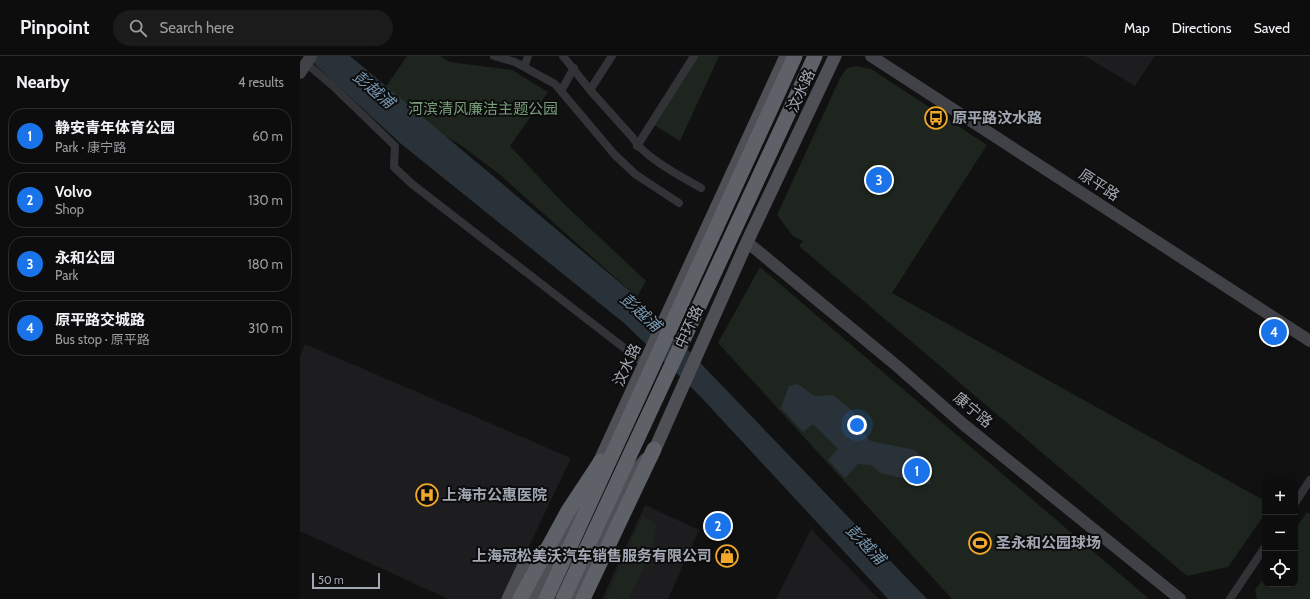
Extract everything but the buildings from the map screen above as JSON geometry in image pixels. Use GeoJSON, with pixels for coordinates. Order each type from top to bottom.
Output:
{"type":"FeatureCollection","features":[{"type":"Feature","properties":{"kind":"highway","name":"中环路"},"geometry":{"type":"LineString","coordinates":[[546,599],[795,56]]}},
{"type":"Feature","properties":{"kind":"highway","name":"中环路"},"geometry":{"type":"LineString","coordinates":[[563,599],[815,56]]}},
{"type":"Feature","properties":{"kind":"highway"},"geometry":{"type":"LineString","coordinates":[[520,599],[568,511],[627,422]]}},
{"type":"Feature","properties":{"kind":"highway"},"geometry":{"type":"LineString","coordinates":[[583,599],[591,573],[654,449]]}},
{"type":"Feature","properties":{"kind":"main road","name":"汶水路"},"geometry":{"type":"LineString","coordinates":[[680,312],[725,188],[786,56]]}},
{"type":"Feature","properties":{"kind":"main road","name":"汶水路"},"geometry":{"type":"LineString","coordinates":[[680,312],[801,56]]}},
{"type":"Feature","properties":{"kind":"main road","name":"汶水路"},"geometry":{"type":"LineString","coordinates":[[534,599],[647,359],[680,312],[810,56]]}},
{"type":"Feature","properties":{"kind":"main road","name":"汶水路"},"geometry":{"type":"LineString","coordinates":[[591,599],[642,491],[654,449],[707,330],[835,56]]}},
{"type":"Feature","properties":{"kind":"main road"},"geometry":{"type":"LineString","coordinates":[[725,188],[754,158]]}},
{"type":"Feature","properties":{"kind":"main road"},"geometry":{"type":"LineString","coordinates":[[558,599],[656,376],[680,312]]}},
{"type":"Feature","properties":{"kind":"main road"},"geometry":{"type":"LineString","coordinates":[[550,599],[615,458],[656,376]]}},
{"type":"Feature","properties":{"kind":"main road"},"geometry":{"type":"LineString","coordinates":[[613,432],[615,458]]}},
{"type":"Feature","properties":{"kind":"main road"},"geometry":{"type":"LineString","coordinates":[[574,599],[591,573],[586,537]]}},
{"type":"Feature","properties":{"kind":"main road"},"geometry":{"type":"LineString","coordinates":[[508,599],[526,561],[562,539]]}},
{"type":"Feature","properties":{"kind":"street"},"geometry":{"type":"LineString","coordinates":[[494,56],[515,62],[555,84],[614,154],[635,174],[679,203]]}},
{"type":"Feature","properties":{"kind":"street"},"geometry":{"type":"LineString","coordinates":[[524,67],[528,56]]}},
{"type":"Feature","properties":{"kind":"street"},"geometry":{"type":"LineString","coordinates":[[564,56],[590,90],[633,138],[637,146],[678,175],[701,188]]}},
{"type":"Feature","properties":{"kind":"street"},"geometry":{"type":"LineString","coordinates":[[590,90],[612,56]]}},
{"type":"Feature","properties":{"kind":"street"},"geometry":{"type":"LineString","coordinates":[[637,146],[694,56]]}},
{"type":"Feature","properties":{"kind":"street","name":"原平路"},"geometry":{"type":"LineString","coordinates":[[871,56],[1310,341]]}},
{"type":"Feature","properties":{"kind":"street"},"geometry":{"type":"LineString","coordinates":[[306,64],[333,86],[396,146],[394,167],[412,184],[647,359]]}},
{"type":"Feature","properties":{"kind":"street"},"geometry":{"type":"LineString","coordinates":[[561,91],[574,68]]}},
{"type":"Feature","properties":{"kind":"street","name":"康宁路"},"geometry":{"type":"LineString","coordinates":[[747,242],[898,366],[963,424],[1180,599]]}},
{"type":"Feature","properties":{"kind":"street"},"geometry":{"type":"LineString","coordinates":[[1298,498],[1310,480]]}},
{"type":"Feature","properties":{"kind":"street"},"geometry":{"type":"LineString","coordinates":[[1230,599],[1262,551]]}},
{"type":"Feature","properties":{"kind":"shaded area"},"geometry":{"type":"Polygon","coordinates":[[[1085,56],[1155,56],[1135,86],[1085,56]]]}},
{"type":"Feature","properties":{"kind":"shaded area","name":"上海市公惠医院"},"geometry":{"type":"Polygon","coordinates":[[[305,344],[571,458],[504,599],[448,599],[300,531],[300,357],[305,344]]]}},
{"type":"Feature","properties":{"kind":"shaded area"},"geometry":{"type":"Polygon","coordinates":[[[645,505],[699,530],[668,599],[602,599],[645,505]]]}},
{"type":"Feature","properties":{"kind":"shaded area"},"geometry":{"type":"Polygon","coordinates":[[[811,529],[879,599],[776,599],[811,529]]]}},
{"type":"Feature","properties":{"kind":"green space","name":"河滨清风廉洁主题公园"},"geometry":{"type":"Polygon","coordinates":[[[407,56],[440,56],[450,62],[512,70],[548,92],[510,146],[564,204],[646,281],[637,297],[499,174],[462,146],[426,125],[385,88],[407,56]]]}},
{"type":"Feature","properties":{"kind":"green space"},"geometry":{"type":"Polygon","coordinates":[[[698,56],[719,56],[680,141],[654,125],[698,56]]]}},
{"type":"Feature","properties":{"kind":"green space"},"geometry":{"type":"Polygon","coordinates":[[[856,66],[871,69],[987,145],[892,293],[1262,499],[1262,518],[1228,567],[1187,576],[799,246],[803,241],[793,236],[777,215],[841,76],[847,68],[856,66]]]}},
{"type":"Feature","properties":{"kind":"green space"},"geometry":{"type":"Polygon","coordinates":[[[760,267],[1149,599],[952,599],[718,343],[760,267]]]}},
{"type":"Feature","properties":{"kind":"green space"},"geometry":{"type":"Polygon","coordinates":[[[1307,512],[1310,514],[1310,599],[1257,599],[1255,590],[1262,580],[1262,587],[1298,587],[1298,526],[1307,512]]]}},
{"type":"Feature","properties":{"kind":"green space"},"geometry":{"type":"Polygon","coordinates":[[[642,516],[655,523],[656,530],[647,561],[629,599],[606,599],[642,516]]]}},
{"type":"Feature","properties":{"kind":"water","name":"彭越浦"},"geometry":{"type":"Polygon","coordinates":[[[306,56],[350,56],[637,297],[927,599],[888,599],[699,395],[624,323],[400,143],[306,56]]]}},
{"type":"Feature","properties":{"kind":"water"},"geometry":{"type":"Polygon","coordinates":[[[798,384],[814,396],[833,395],[854,412],[860,430],[871,441],[915,450],[928,464],[931,485],[881,473],[871,465],[858,464],[845,478],[828,460],[838,449],[813,424],[803,432],[781,408],[789,386],[798,384]]]}},
{"type":"Feature","properties":{"kind":"place","name":"原平路汶水路"},"geometry":{"type":"Point","coordinates":[936,118]}},
{"type":"Feature","properties":{"kind":"place","name":"永和公园"},"geometry":{"type":"Point","coordinates":[879,180]}},
{"type":"Feature","properties":{"kind":"place","name":"原平路交城路"},"geometry":{"type":"Point","coordinates":[1274,332]}},
{"type":"Feature","properties":{"kind":"place","name":"静安青年体育公园"},"geometry":{"type":"Point","coordinates":[917,471]}},
{"type":"Feature","properties":{"kind":"place","name":"上海市公惠医院"},"geometry":{"type":"Point","coordinates":[427,495]}},
{"type":"Feature","properties":{"kind":"place","name":"Volvo"},"geometry":{"type":"Point","coordinates":[718,526]}},
{"type":"Feature","properties":{"kind":"place","name":"圣永和公园球场"},"geometry":{"type":"Point","coordinates":[980,543]}},
{"type":"Feature","properties":{"kind":"place","name":"上海冠松美沃汽车销售服务有限公司"},"geometry":{"type":"Point","coordinates":[727,556]}}]}
